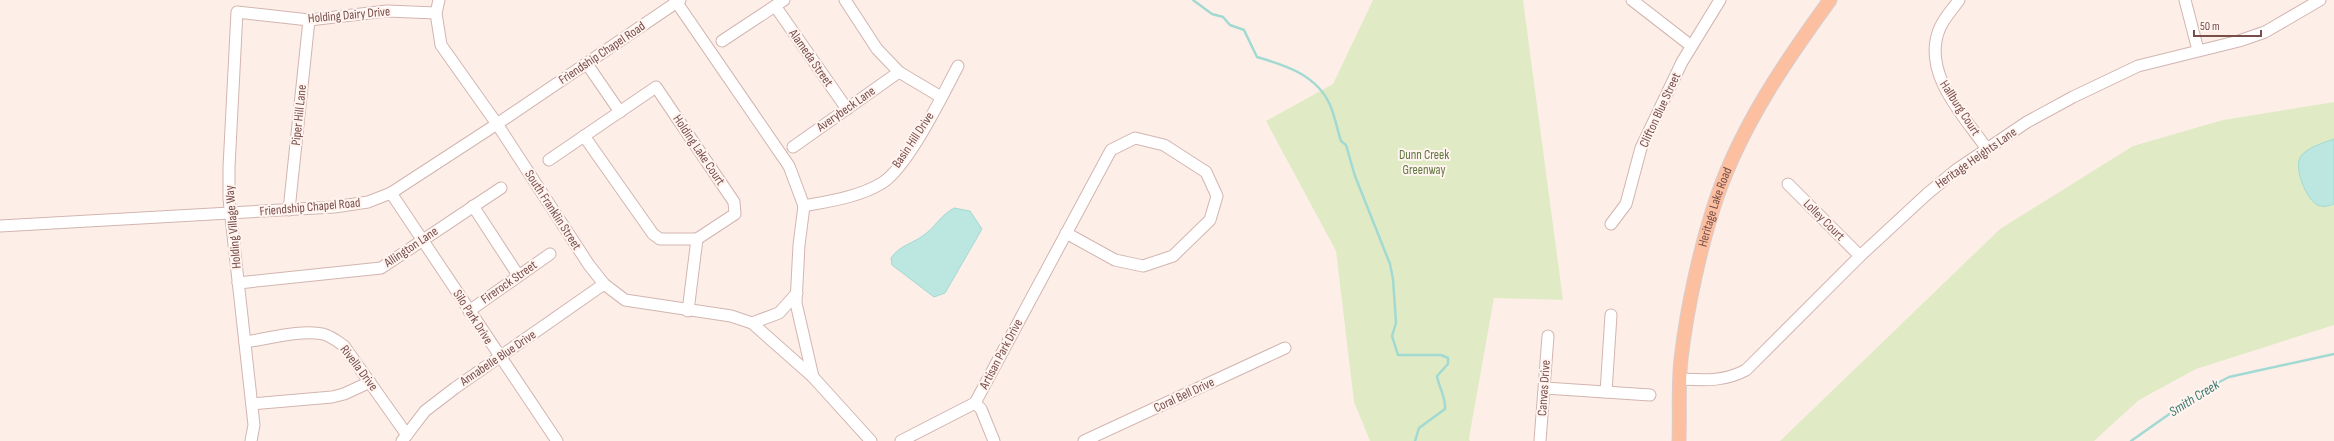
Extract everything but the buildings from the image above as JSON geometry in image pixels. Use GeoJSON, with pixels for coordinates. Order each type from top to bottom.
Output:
{"type":"FeatureCollection","features":[{"type":"Feature","properties":{"kind":"main road","name":"Heritage Lake Road"},"geometry":{"type":"LineString","coordinates":[[1679,441],[1680,379],[1693,289],[1718,193],[1746,132],[1772,84],[1830,0]]}},
{"type":"Feature","properties":{"kind":"street","name":"South Franklin Street"},"geometry":{"type":"LineString","coordinates":[[439,0],[436,13],[441,45],[497,124],[589,264],[604,284],[625,300],[688,311],[732,316],[752,323],[813,377],[871,441]]}},
{"type":"Feature","properties":{"kind":"street"},"geometry":{"type":"LineString","coordinates":[[845,0],[877,49],[899,72],[941,97]]}},
{"type":"Feature","properties":{"kind":"street"},"geometry":{"type":"LineString","coordinates":[[1632,0],[1690,45]]}},
{"type":"Feature","properties":{"kind":"street","name":"Clifton Blue Street"},"geometry":{"type":"LineString","coordinates":[[1611,224],[1626,204],[1637,163],[1647,134],[1690,45],[1720,0]]}},
{"type":"Feature","properties":{"kind":"street","name":"Hallburg Court"},"geometry":{"type":"LineString","coordinates":[[1959,0],[1939,30],[1934,55],[1936,68],[1944,87],[1987,149]]}},
{"type":"Feature","properties":{"kind":"street"},"geometry":{"type":"LineString","coordinates":[[2185,0],[2198,50]]}},
{"type":"Feature","properties":{"kind":"street","name":"Heritage Heights Lane"},"geometry":{"type":"LineString","coordinates":[[1680,379],[1713,380],[1737,375],[1746,370],[1860,256],[1927,194],[1987,149],[2027,122],[2138,66],[2265,32],[2320,0]]}},
{"type":"Feature","properties":{"kind":"street","name":"South Franklin Street"},"geometry":{"type":"LineString","coordinates":[[677,1],[789,166],[804,206],[799,245],[796,303],[813,377]]}},
{"type":"Feature","properties":{"kind":"street","name":"Friendship Chapel Road"},"geometry":{"type":"LineString","coordinates":[[0,226],[289,210],[341,206],[368,202],[391,193],[587,64],[677,1]]}},
{"type":"Feature","properties":{"kind":"street"},"geometry":{"type":"LineString","coordinates":[[722,41],[780,3]]}},
{"type":"Feature","properties":{"kind":"street","name":"Alameda Street"},"geometry":{"type":"LineString","coordinates":[[780,3],[847,109]]}},
{"type":"Feature","properties":{"kind":"street","name":"Holding Dairy Drive"},"geometry":{"type":"LineString","coordinates":[[237,12],[309,20],[387,11],[436,13]]}},
{"type":"Feature","properties":{"kind":"street","name":"Holding Village Way"},"geometry":{"type":"LineString","coordinates":[[237,12],[229,167],[230,213],[254,425],[251,441]]}},
{"type":"Feature","properties":{"kind":"street","name":"Piper Hill Lane"},"geometry":{"type":"LineString","coordinates":[[289,210],[309,20]]}},
{"type":"Feature","properties":{"kind":"street"},"geometry":{"type":"LineString","coordinates":[[587,64],[620,112]]}},
{"type":"Feature","properties":{"kind":"street","name":"Basin Hill Drive"},"geometry":{"type":"LineString","coordinates":[[804,206],[847,198],[883,182],[905,159],[958,66]]}},
{"type":"Feature","properties":{"kind":"street","name":"Averybeck Lane"},"geometry":{"type":"LineString","coordinates":[[792,147],[899,72]]}},
{"type":"Feature","properties":{"kind":"street","name":"Holding Lake Court"},"geometry":{"type":"LineString","coordinates":[[549,160],[656,87],[734,202],[735,214],[697,239]]}},
{"type":"Feature","properties":{"kind":"street"},"geometry":{"type":"LineString","coordinates":[[584,136],[653,234],[660,239],[697,239],[688,311]]}},
{"type":"Feature","properties":{"kind":"street","name":"Artisan Park Drive"},"geometry":{"type":"LineString","coordinates":[[901,441],[974,403],[1066,232],[1111,150],[1135,138],[1164,145],[1206,172],[1217,196],[1210,220],[1173,256],[1143,266],[1115,260],[1066,232]]}},
{"type":"Feature","properties":{"kind":"street","name":"Lolley Court"},"geometry":{"type":"LineString","coordinates":[[1788,184],[1860,256]]}},
{"type":"Feature","properties":{"kind":"street","name":"Allington Lane"},"geometry":{"type":"LineString","coordinates":[[238,283],[381,268],[501,188]]}},
{"type":"Feature","properties":{"kind":"street","name":"Silo Park Drive"},"geometry":{"type":"LineString","coordinates":[[391,193],[499,357],[557,441]]}},
{"type":"Feature","properties":{"kind":"street"},"geometry":{"type":"LineString","coordinates":[[473,206],[518,275]]}},
{"type":"Feature","properties":{"kind":"street","name":"Firerock Street"},"geometry":{"type":"LineString","coordinates":[[469,311],[518,275],[550,254]]}},
{"type":"Feature","properties":{"kind":"street","name":"Annabelle Blue Drive"},"geometry":{"type":"LineString","coordinates":[[405,438],[425,411],[499,357],[604,284]]}},
{"type":"Feature","properties":{"kind":"street"},"geometry":{"type":"LineString","coordinates":[[752,323],[779,313],[797,293]]}},
{"type":"Feature","properties":{"kind":"street"},"geometry":{"type":"LineString","coordinates":[[1606,392],[1611,315]]}},
{"type":"Feature","properties":{"kind":"street","name":"Rivella Drive"},"geometry":{"type":"LineString","coordinates":[[245,342],[322,334],[333,338],[344,346],[370,382],[405,438]]}},
{"type":"Feature","properties":{"kind":"street","name":"Canvas Drive"},"geometry":{"type":"LineString","coordinates":[[1540,441],[1548,336]]}},
{"type":"Feature","properties":{"kind":"street","name":"Coral Bell Drive"},"geometry":{"type":"LineString","coordinates":[[1084,441],[1285,348]]}},
{"type":"Feature","properties":{"kind":"street"},"geometry":{"type":"LineString","coordinates":[[252,404],[332,397],[344,394],[370,382]]}},
{"type":"Feature","properties":{"kind":"street"},"geometry":{"type":"LineString","coordinates":[[1545,388],[1650,395]]}},
{"type":"Feature","properties":{"kind":"street"},"geometry":{"type":"LineString","coordinates":[[974,403],[981,409],[994,441]]}},
{"type":"Feature","properties":{"kind":"green space","name":"Dunn Creek Greenway"},"geometry":{"type":"Polygon","coordinates":[[[1373,0],[1523,0],[1563,300],[1494,298],[1469,438],[1470,441],[1370,441],[1354,402],[1336,251],[1266,121],[1333,84],[1373,0]]]}},
{"type":"Feature","properties":{"kind":"green space"},"geometry":{"type":"Polygon","coordinates":[[[2334,102],[2334,325],[2196,369],[2139,400],[2094,441],[1780,441],[2000,229],[2133,146],[2223,120],[2334,102]]]}},
{"type":"Feature","properties":{"kind":"water"},"geometry":{"type":"Polygon","coordinates":[[[2334,139],[2334,204],[2320,206],[2312,201],[2308,196],[2302,182],[2299,161],[2301,156],[2308,150],[2334,139]]]}},
{"type":"Feature","properties":{"kind":"water"},"geometry":{"type":"Polygon","coordinates":[[[954,208],[970,211],[982,229],[945,293],[934,297],[892,265],[891,258],[902,247],[924,235],[945,214],[954,208]]]}},
{"type":"Feature","properties":{"kind":"waterway"},"geometry":{"type":"LineString","coordinates":[[1193,0],[1212,14],[1223,17],[1230,25],[1244,30],[1257,57],[1289,68],[1309,79],[1317,86],[1330,105],[1341,141],[1346,145],[1355,176],[1390,264],[1393,279],[1396,323],[1392,336],[1398,355],[1441,355],[1448,358],[1448,364],[1437,376],[1445,409],[1419,428],[1415,441]]}},
{"type":"Feature","properties":{"kind":"waterway","name":"Smith Creek"},"geometry":{"type":"LineString","coordinates":[[2131,441],[2202,391],[2229,377],[2334,354]]}}]}
